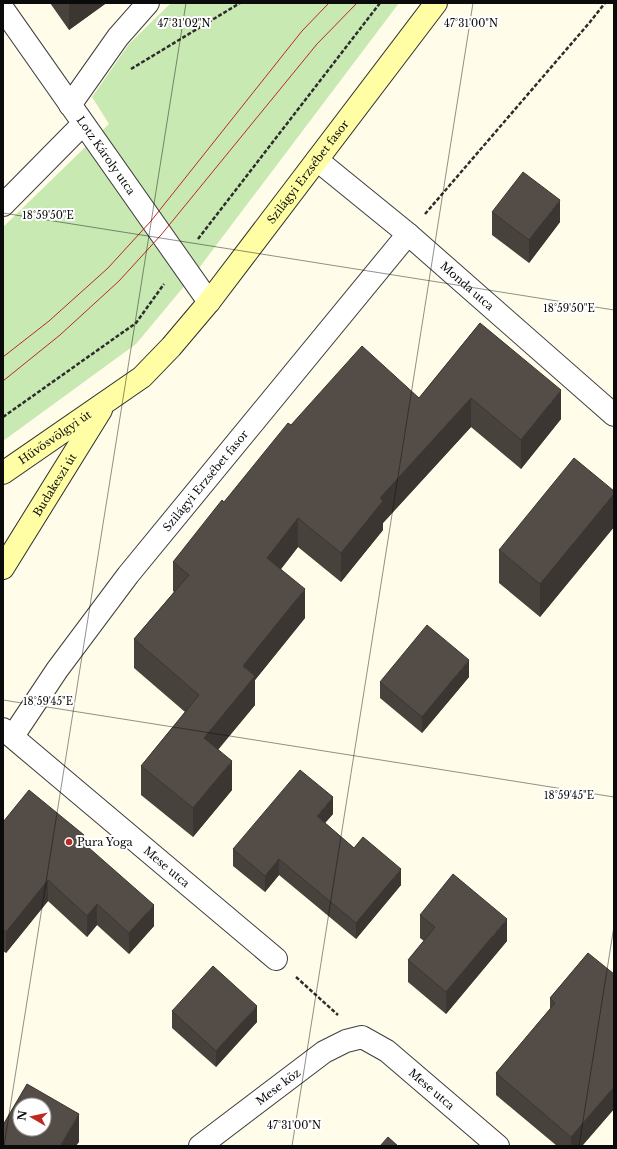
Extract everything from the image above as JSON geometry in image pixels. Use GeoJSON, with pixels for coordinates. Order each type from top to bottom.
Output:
{"type":"FeatureCollection","features":[{"type":"Feature","properties":{"kind":"main road","name":"Szilágyi Erzsébet fasor"},"geometry":{"type":"LineString","coordinates":[[106,402],[142,377],[171,347],[208,302],[436,3]]}},
{"type":"Feature","properties":{"kind":"main road","name":"Hűvösvölgyi út"},"geometry":{"type":"LineString","coordinates":[[3,473],[106,402]]}},
{"type":"Feature","properties":{"kind":"main road","name":"Budakeszi út"},"geometry":{"type":"LineString","coordinates":[[3,568],[106,402]]}},
{"type":"Feature","properties":{"kind":"street"},"geometry":{"type":"LineString","coordinates":[[70,105],[118,37],[148,3]]}},
{"type":"Feature","properties":{"kind":"street","name":"Lotz Károly utca"},"geometry":{"type":"LineString","coordinates":[[3,9],[208,302]]}},
{"type":"Feature","properties":{"kind":"street"},"geometry":{"type":"LineString","coordinates":[[3,205],[83,124]]}},
{"type":"Feature","properties":{"kind":"street","name":"Monda utca"},"geometry":{"type":"LineString","coordinates":[[317,160],[408,234],[614,415]]}},
{"type":"Feature","properties":{"kind":"street","name":"Szilágyi Erzsébet fasor"},"geometry":{"type":"LineString","coordinates":[[8,732],[57,670],[128,575],[408,234]]}},
{"type":"Feature","properties":{"kind":"street","name":"Mese utca"},"geometry":{"type":"LineString","coordinates":[[8,732],[276,959]]}},
{"type":"Feature","properties":{"kind":"street","name":"Mese utca"},"geometry":{"type":"LineString","coordinates":[[362,1037],[387,1051],[498,1146]]}},
{"type":"Feature","properties":{"kind":"street","name":"Mese köz"},"geometry":{"type":"LineString","coordinates":[[200,1146],[324,1052],[346,1041],[362,1037]]}},
{"type":"Feature","properties":{"kind":"path"},"geometry":{"type":"LineString","coordinates":[[124,72],[240,3]]}},
{"type":"Feature","properties":{"kind":"path"},"geometry":{"type":"LineString","coordinates":[[3,417],[136,323],[180,262],[380,3]]}},
{"type":"Feature","properties":{"kind":"path"},"geometry":{"type":"LineString","coordinates":[[408,234],[605,3]]}},
{"type":"Feature","properties":{"kind":"path"},"geometry":{"type":"LineString","coordinates":[[276,959],[362,1037]]}},
{"type":"Feature","properties":{"kind":"green space"},"geometry":{"type":"Polygon","coordinates":[[[171,3],[399,3],[196,272],[136,344],[3,441],[3,227],[109,124],[92,97],[129,44],[171,3]]]}},
{"type":"Feature","properties":{"kind":"building"},"geometry":{"type":"Polygon","coordinates":[[[523,172],[560,200],[529,240],[492,212],[523,172]]]}},
{"type":"Feature","properties":{"kind":"building"},"geometry":{"type":"Polygon","coordinates":[[[480,323],[561,390],[521,440],[471,398],[380,498],[383,501],[341,553],[298,518],[267,558],[305,589],[243,666],[255,676],[204,738],[232,761],[193,808],[141,766],[199,695],[134,639],[189,575],[173,562],[222,500],[224,502],[288,423],[291,425],[362,346],[419,398],[480,323]]]}},
{"type":"Feature","properties":{"kind":"building"},"geometry":{"type":"Polygon","coordinates":[[[574,458],[614,491],[614,494],[540,584],[499,550],[574,458]]]}},
{"type":"Feature","properties":{"kind":"building"},"geometry":{"type":"Polygon","coordinates":[[[427,625],[469,660],[422,717],[380,682],[427,625]]]}},
{"type":"Feature","properties":{"kind":"building"},"geometry":{"type":"Polygon","coordinates":[[[300,770],[333,797],[317,816],[354,848],[363,837],[401,869],[356,923],[279,859],[265,876],[233,849],[300,770]]]}},
{"type":"Feature","properties":{"kind":"building"},"geometry":{"type":"Polygon","coordinates":[[[29,790],[84,835],[80,840],[154,905],[129,933],[97,904],[87,916],[48,880],[6,932],[3,930],[3,822],[29,790]]]}},
{"type":"Feature","properties":{"kind":"building"},"geometry":{"type":"Polygon","coordinates":[[[453,874],[507,919],[446,992],[408,960],[435,927],[420,915],[453,874]]]}},
{"type":"Feature","properties":{"kind":"building"},"geometry":{"type":"Polygon","coordinates":[[[588,953],[614,974],[614,1087],[571,1137],[496,1073],[555,1003],[550,998],[588,953]]]}},
{"type":"Feature","properties":{"kind":"building"},"geometry":{"type":"Polygon","coordinates":[[[213,966],[257,1006],[216,1051],[172,1011],[213,966]]]}},
{"type":"Feature","properties":{"kind":"building"},"geometry":{"type":"Polygon","coordinates":[[[27,1084],[50,1097],[19,1097],[27,1084]]]}},
{"type":"Feature","properties":{"kind":"building"},"geometry":{"type":"Polygon","coordinates":[[[52,1098],[79,1114],[60,1146],[3,1146],[3,1125],[12,1110],[12,1137],[52,1137],[52,1098]]]}},
{"type":"Feature","properties":{"kind":"building"},"geometry":{"type":"Polygon","coordinates":[[[388,1137],[398,1146],[380,1146],[388,1137]]]}},
{"type":"Feature","properties":{"kind":"tram line"},"geometry":{"type":"LineString","coordinates":[[3,357],[49,321],[108,268],[151,221],[302,31],[329,3]]}},
{"type":"Feature","properties":{"kind":"tram line"},"geometry":{"type":"LineString","coordinates":[[3,381],[60,335],[119,281],[161,235],[317,44],[357,3]]}},
{"type":"Feature","properties":{"kind":"place","name":"Pura Yoga"},"geometry":{"type":"Point","coordinates":[69,842]}}]}
